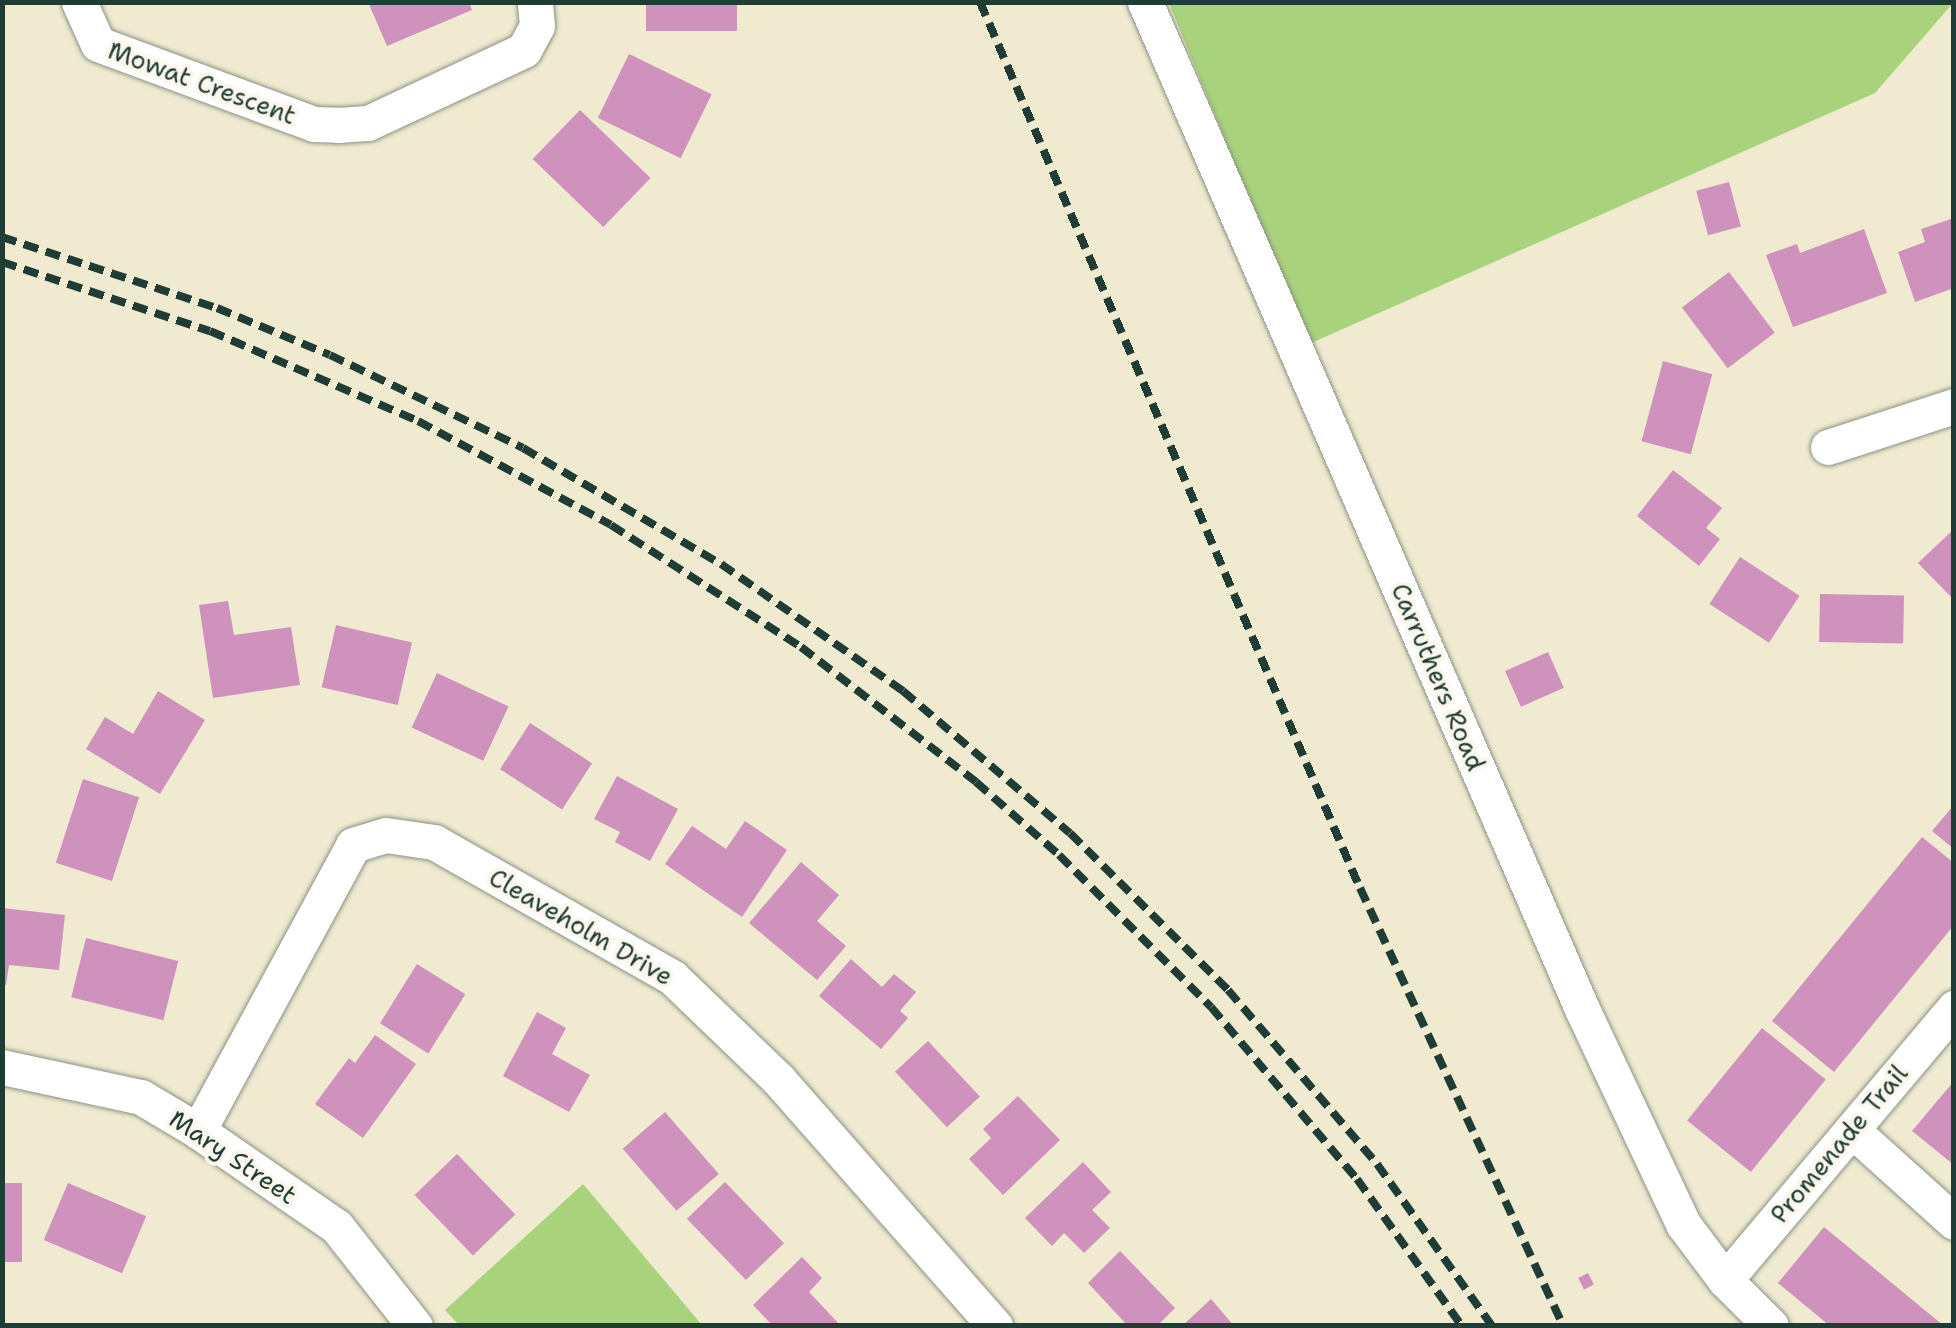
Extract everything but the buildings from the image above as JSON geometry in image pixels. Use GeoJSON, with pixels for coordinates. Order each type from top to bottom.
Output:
{"type":"FeatureCollection","features":[{"type":"Feature","properties":{"kind":"street","name":"Mowat Crescent"},"geometry":{"type":"LineString","coordinates":[[79,2],[98,44],[314,124],[338,125],[368,123],[524,50],[537,26],[535,2]]}},
{"type":"Feature","properties":{"kind":"street","name":"Carruthers Road"},"geometry":{"type":"LineString","coordinates":[[1145,2],[1582,1009],[1683,1224],[1724,1280],[1771,1326]]}},
{"type":"Feature","properties":{"kind":"street"},"geometry":{"type":"LineString","coordinates":[[1828,447],[1954,406]]}},
{"type":"Feature","properties":{"kind":"street","name":"Cleaveholm Drive"},"geometry":{"type":"LineString","coordinates":[[198,1131],[354,844],[386,835],[434,842],[673,978],[778,1079],[995,1326]]}},
{"type":"Feature","properties":{"kind":"street","name":"Promenade Trail"},"geometry":{"type":"LineString","coordinates":[[1724,1280],[1954,1008]]}},
{"type":"Feature","properties":{"kind":"street","name":"Mary Street"},"geometry":{"type":"LineString","coordinates":[[2,1067],[140,1097],[198,1131],[336,1227],[415,1326]]}},
{"type":"Feature","properties":{"kind":"street"},"geometry":{"type":"LineString","coordinates":[[1852,1130],[1954,1222]]}},
{"type":"Feature","properties":{"kind":"green space"},"geometry":{"type":"Polygon","coordinates":[[[1169,3],[1953,3],[1875,93],[1309,344],[1169,3]]]}},
{"type":"Feature","properties":{"kind":"green space"},"geometry":{"type":"Polygon","coordinates":[[[583,1184],[702,1325],[459,1325],[445,1310],[583,1184]]]}},
{"type":"Feature","properties":{"kind":"railway"},"geometry":{"type":"LineString","coordinates":[[980,2],[1360,888],[1563,1326]]}},
{"type":"Feature","properties":{"kind":"railway"},"geometry":{"type":"LineString","coordinates":[[2,237],[217,308],[330,355],[523,448],[721,564],[903,691],[1070,833],[1228,990],[1377,1164],[1492,1326]]}},
{"type":"Feature","properties":{"kind":"railway"},"geometry":{"type":"LineString","coordinates":[[2,262],[210,331],[418,421],[611,525],[801,647],[976,782],[1059,855],[1211,1007],[1357,1179],[1462,1326]]}}]}
